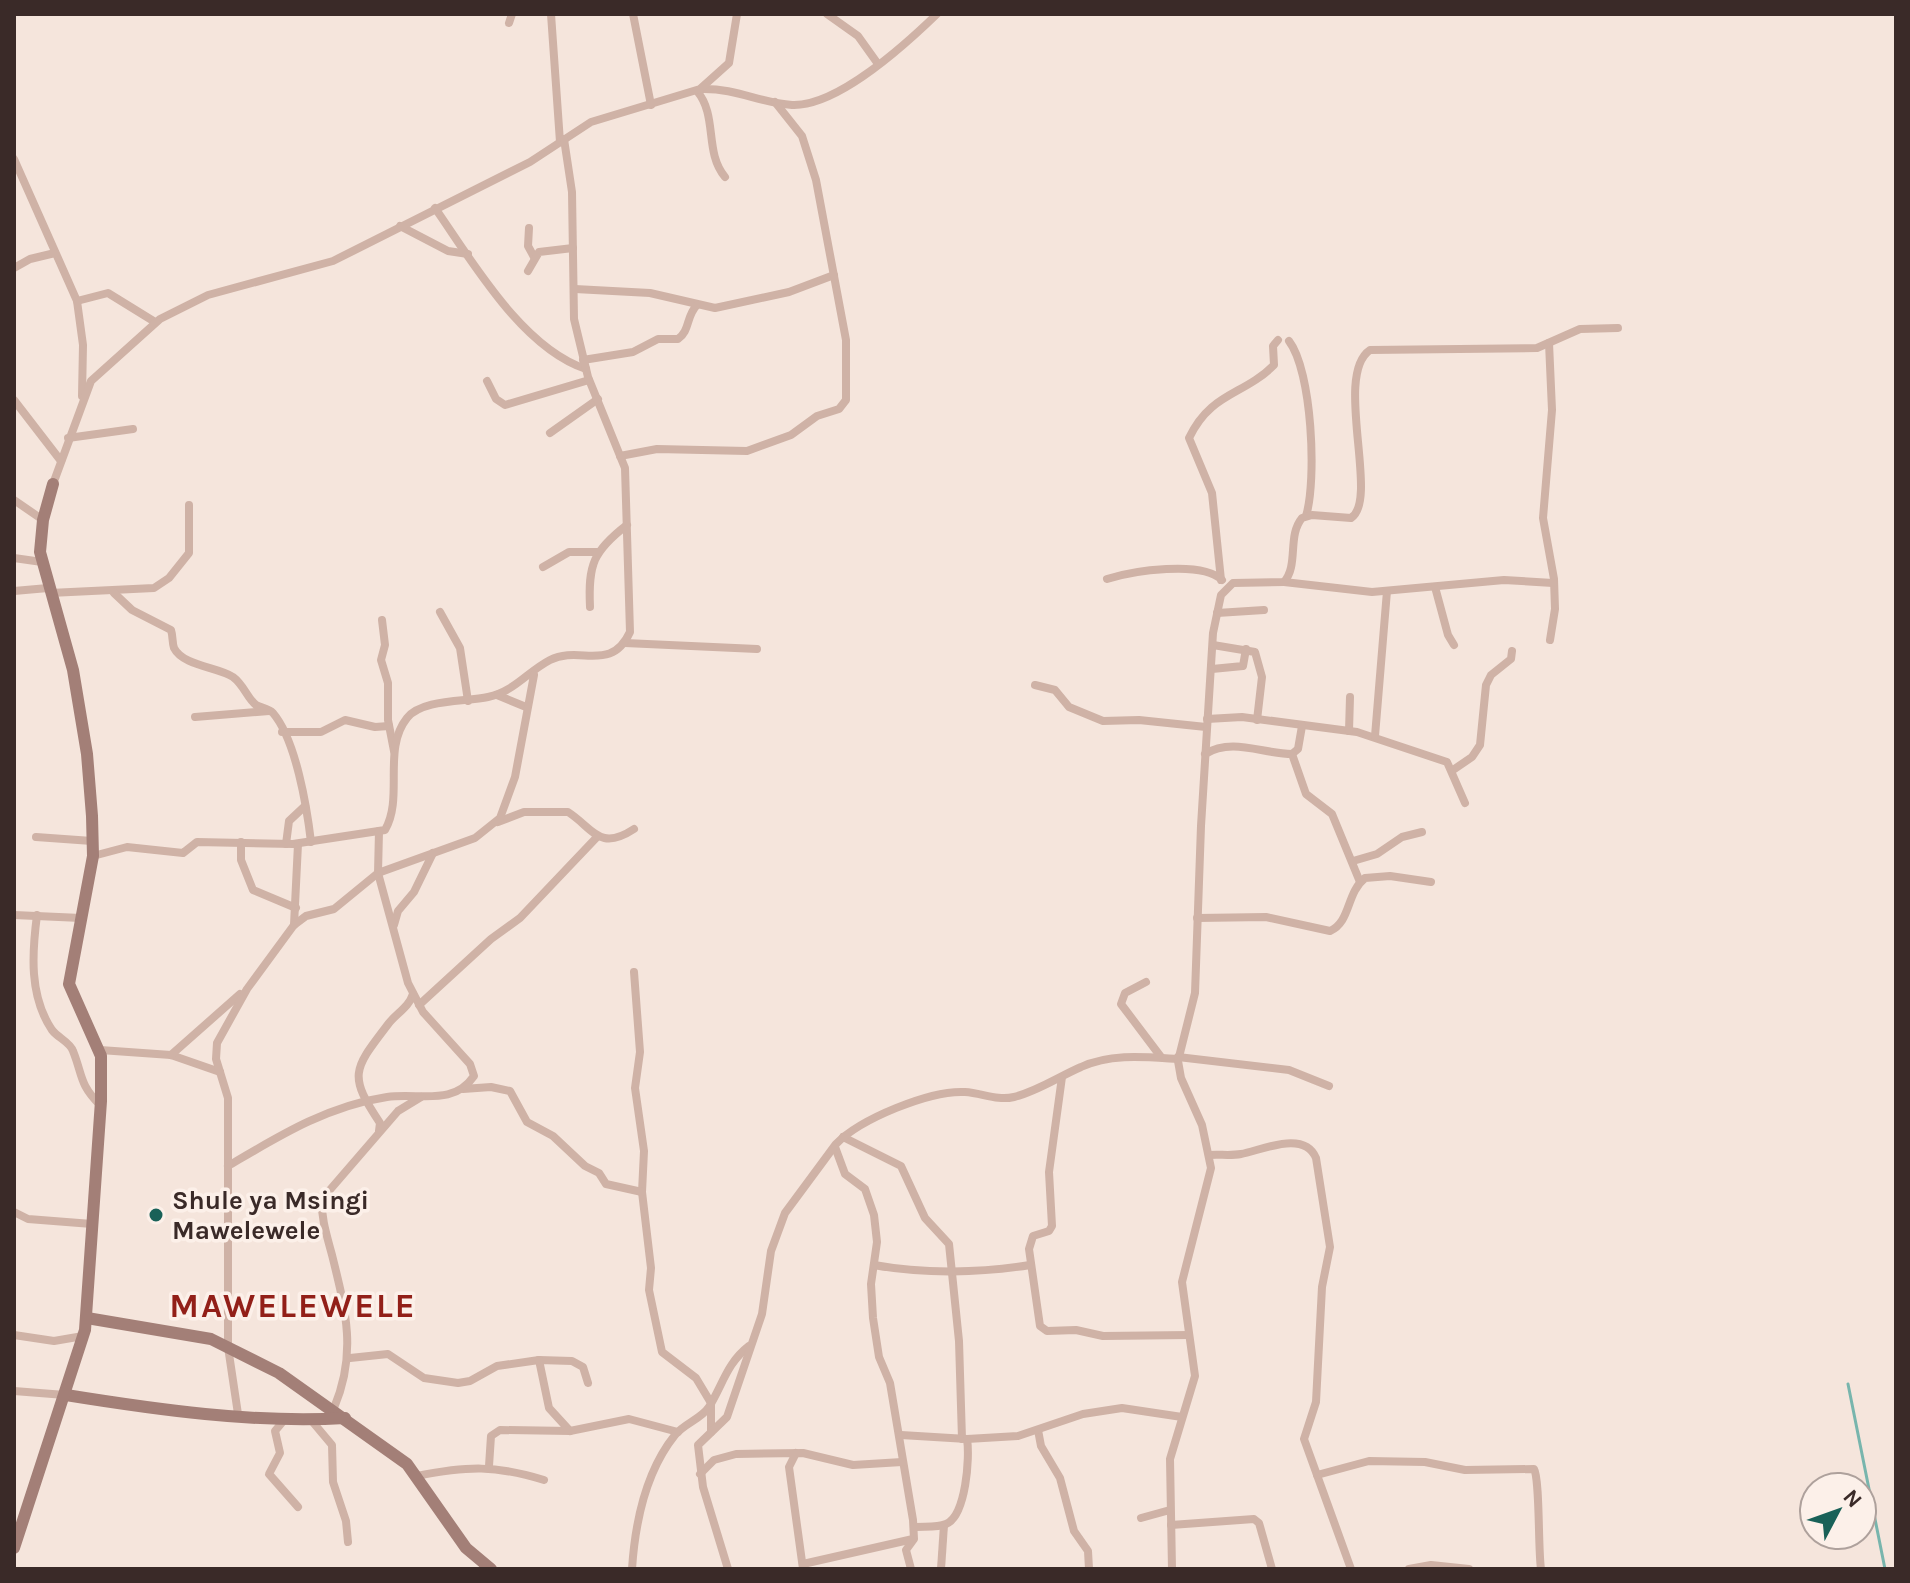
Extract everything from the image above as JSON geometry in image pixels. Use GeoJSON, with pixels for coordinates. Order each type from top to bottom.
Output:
{"type":"FeatureCollection","features":[{"type":"Feature","properties":{"kind":"street"},"geometry":{"type":"LineString","coordinates":[[395,752],[405,721],[416,710],[497,695],[516,687],[551,660],[611,654],[625,643],[630,632],[625,468],[589,380],[574,319],[572,192],[562,140],[551,14]]}},
{"type":"Feature","properties":{"kind":"street"},"geometry":{"type":"LineString","coordinates":[[633,14],[651,105]]}},
{"type":"Feature","properties":{"kind":"street"},"geometry":{"type":"LineString","coordinates":[[698,90],[729,63],[737,14]]}},
{"type":"Feature","properties":{"kind":"street"},"geometry":{"type":"LineString","coordinates":[[827,14],[858,36],[878,64]]}},
{"type":"Feature","properties":{"kind":"street"},"geometry":{"type":"LineString","coordinates":[[14,1548],[66,1395],[87,1318],[100,1105],[100,1050],[69,984],[93,856],[81,709],[42,562],[43,520],[82,400],[99,372],[155,322],[208,295],[333,261],[523,166],[591,122],[698,90],[727,88],[775,102],[802,104],[822,97],[878,64],[937,14]]}},
{"type":"Feature","properties":{"kind":"street"},"geometry":{"type":"LineString","coordinates":[[698,90],[708,107],[716,164],[725,177]]}},
{"type":"Feature","properties":{"kind":"street"},"geometry":{"type":"LineString","coordinates":[[620,456],[657,449],[747,451],[791,435],[817,416],[844,405],[847,393],[846,340],[810,159],[802,136],[775,102]]}},
{"type":"Feature","properties":{"kind":"street"},"geometry":{"type":"LineString","coordinates":[[14,159],[77,301],[83,354],[82,400]]}},
{"type":"Feature","properties":{"kind":"street"},"geometry":{"type":"LineString","coordinates":[[435,208],[525,329],[558,356],[585,364],[633,352],[658,339],[678,339],[686,332],[689,314],[697,305]]}},
{"type":"Feature","properties":{"kind":"street"},"geometry":{"type":"LineString","coordinates":[[400,226],[448,251],[468,254]]}},
{"type":"Feature","properties":{"kind":"street"},"geometry":{"type":"LineString","coordinates":[[529,228],[528,246],[534,257]]}},
{"type":"Feature","properties":{"kind":"street"},"geometry":{"type":"LineString","coordinates":[[528,271],[534,257],[548,249],[573,248]]}},
{"type":"Feature","properties":{"kind":"street"},"geometry":{"type":"LineString","coordinates":[[14,268],[55,253]]}},
{"type":"Feature","properties":{"kind":"street"},"geometry":{"type":"LineString","coordinates":[[575,289],[650,293],[697,305],[732,306],[789,292],[834,275]]}},
{"type":"Feature","properties":{"kind":"street"},"geometry":{"type":"LineString","coordinates":[[77,301],[108,293],[155,322]]}},
{"type":"Feature","properties":{"kind":"street"},"geometry":{"type":"LineString","coordinates":[[1306,516],[1342,519],[1351,518],[1361,510],[1357,397],[1360,361],[1370,350],[1537,348],[1580,329],[1618,328]]}},
{"type":"Feature","properties":{"kind":"street"},"geometry":{"type":"LineString","coordinates":[[1172,1569],[1170,1459],[1195,1376],[1182,1282],[1209,1183],[1209,1155],[1202,1125],[1181,1078],[1178,1058],[1195,993],[1206,723],[1217,613],[1224,583],[1212,493],[1189,438],[1219,398],[1244,387],[1274,365],[1273,346],[1278,340]]}},
{"type":"Feature","properties":{"kind":"street"},"geometry":{"type":"LineString","coordinates":[[1284,582],[1290,575],[1295,530],[1306,516],[1312,489],[1313,455],[1300,368],[1289,341]]}},
{"type":"Feature","properties":{"kind":"street"},"geometry":{"type":"LineString","coordinates":[[1549,343],[1552,410],[1543,518],[1555,609],[1550,640]]}},
{"type":"Feature","properties":{"kind":"street"},"geometry":{"type":"LineString","coordinates":[[83,354],[99,372]]}},
{"type":"Feature","properties":{"kind":"street"},"geometry":{"type":"LineString","coordinates":[[487,381],[496,399],[505,405],[589,380]]}},
{"type":"Feature","properties":{"kind":"street"},"geometry":{"type":"LineString","coordinates":[[550,433],[598,399]]}},
{"type":"Feature","properties":{"kind":"street"},"geometry":{"type":"LineString","coordinates":[[14,400],[61,461]]}},
{"type":"Feature","properties":{"kind":"street"},"geometry":{"type":"LineString","coordinates":[[68,438],[133,429]]}},
{"type":"Feature","properties":{"kind":"street"},"geometry":{"type":"LineString","coordinates":[[14,500],[43,520]]}},
{"type":"Feature","properties":{"kind":"street"},"geometry":{"type":"LineString","coordinates":[[14,591],[114,593],[154,588],[177,570],[191,545],[189,505]]}},
{"type":"Feature","properties":{"kind":"street"},"geometry":{"type":"LineString","coordinates":[[590,607],[591,566],[598,552],[627,525]]}},
{"type":"Feature","properties":{"kind":"street"},"geometry":{"type":"LineString","coordinates":[[543,567],[569,552],[598,552]]}},
{"type":"Feature","properties":{"kind":"street"},"geometry":{"type":"LineString","coordinates":[[14,558],[42,562]]}},
{"type":"Feature","properties":{"kind":"street"},"geometry":{"type":"LineString","coordinates":[[1107,579],[1130,572],[1201,570],[1215,574],[1224,583],[1284,582],[1348,591],[1387,591],[1504,580],[1553,583]]}},
{"type":"Feature","properties":{"kind":"street"},"geometry":{"type":"LineString","coordinates":[[1435,587],[1448,635],[1454,645]]}},
{"type":"Feature","properties":{"kind":"street"},"geometry":{"type":"LineString","coordinates":[[1375,736],[1387,591]]}},
{"type":"Feature","properties":{"kind":"street"},"geometry":{"type":"LineString","coordinates":[[114,593],[132,610],[171,630],[174,647],[181,655],[205,670],[217,669],[232,676],[256,704],[270,711],[298,769],[311,842]]}},
{"type":"Feature","properties":{"kind":"street"},"geometry":{"type":"LineString","coordinates":[[1217,613],[1264,610]]}},
{"type":"Feature","properties":{"kind":"street"},"geometry":{"type":"LineString","coordinates":[[440,612],[460,648],[468,701]]}},
{"type":"Feature","properties":{"kind":"street"},"geometry":{"type":"LineString","coordinates":[[93,856],[127,847],[183,853],[197,842],[298,844],[387,829],[394,794],[395,752],[389,726],[388,683],[381,660],[385,645],[382,620]]}},
{"type":"Feature","properties":{"kind":"street"},"geometry":{"type":"LineString","coordinates":[[625,643],[757,649]]}},
{"type":"Feature","properties":{"kind":"street"},"geometry":{"type":"LineString","coordinates":[[1213,645],[1255,652],[1261,667],[1257,720]]}},
{"type":"Feature","properties":{"kind":"street"},"geometry":{"type":"LineString","coordinates":[[1212,669],[1243,666],[1246,649]]}},
{"type":"Feature","properties":{"kind":"street"},"geometry":{"type":"LineString","coordinates":[[1453,770],[1472,757],[1480,745],[1486,685],[1491,675],[1508,663],[1512,651]]}},
{"type":"Feature","properties":{"kind":"street"},"geometry":{"type":"LineString","coordinates":[[238,1414],[228,1347],[228,1098],[216,1059],[217,1043],[247,989],[294,925],[306,916],[334,909],[378,873],[475,838],[502,815],[511,794],[526,707],[536,672]]}},
{"type":"Feature","properties":{"kind":"street"},"geometry":{"type":"LineString","coordinates":[[1035,685],[1059,692],[1069,707],[1103,721],[1206,723],[1227,716],[1375,736],[1447,762],[1465,803]]}},
{"type":"Feature","properties":{"kind":"street"},"geometry":{"type":"LineString","coordinates":[[497,695],[526,707]]}},
{"type":"Feature","properties":{"kind":"street"},"geometry":{"type":"LineString","coordinates":[[1349,731],[1350,697]]}},
{"type":"Feature","properties":{"kind":"street"},"geometry":{"type":"LineString","coordinates":[[195,717],[270,711]]}},
{"type":"Feature","properties":{"kind":"street"},"geometry":{"type":"LineString","coordinates":[[282,732],[321,732],[345,720],[375,727],[389,726]]}},
{"type":"Feature","properties":{"kind":"street"},"geometry":{"type":"LineString","coordinates":[[1205,754],[1216,748],[1236,747],[1292,754],[1298,749],[1302,726]]}},
{"type":"Feature","properties":{"kind":"street"},"geometry":{"type":"LineString","coordinates":[[1292,754],[1306,794],[1332,814],[1360,882]]}},
{"type":"Feature","properties":{"kind":"street"},"geometry":{"type":"LineString","coordinates":[[286,844],[289,821],[305,806]]}},
{"type":"Feature","properties":{"kind":"street"},"geometry":{"type":"LineString","coordinates":[[494,824],[524,812],[568,812],[597,837],[614,838],[634,829]]}},
{"type":"Feature","properties":{"kind":"street"},"geometry":{"type":"LineString","coordinates":[[228,1166],[297,1125],[342,1107],[404,1095],[448,1096],[474,1076],[470,1064],[419,1005],[413,993],[378,873],[379,831]]}},
{"type":"Feature","properties":{"kind":"street"},"geometry":{"type":"LineString","coordinates":[[1353,861],[1377,854],[1402,837],[1422,832]]}},
{"type":"Feature","properties":{"kind":"street"},"geometry":{"type":"LineString","coordinates":[[36,837],[92,841]]}},
{"type":"Feature","properties":{"kind":"street"},"geometry":{"type":"LineString","coordinates":[[419,1005],[491,939],[520,918],[597,837]]}},
{"type":"Feature","properties":{"kind":"street"},"geometry":{"type":"LineString","coordinates":[[241,842],[241,860],[253,890],[296,908]]}},
{"type":"Feature","properties":{"kind":"street"},"geometry":{"type":"LineString","coordinates":[[294,925],[298,844]]}},
{"type":"Feature","properties":{"kind":"street"},"geometry":{"type":"LineString","coordinates":[[393,930],[398,911],[418,886],[433,853]]}},
{"type":"Feature","properties":{"kind":"street"},"geometry":{"type":"LineString","coordinates":[[1197,918],[1266,917],[1330,931],[1343,920],[1350,896],[1360,882],[1374,876],[1431,882]]}},
{"type":"Feature","properties":{"kind":"street"},"geometry":{"type":"LineString","coordinates":[[14,915],[81,918]]}},
{"type":"Feature","properties":{"kind":"street"},"geometry":{"type":"LineString","coordinates":[[37,915],[33,964],[38,1000],[52,1030],[73,1048],[84,1088],[100,1105]]}},
{"type":"Feature","properties":{"kind":"street"},"geometry":{"type":"LineString","coordinates":[[634,972],[640,1052],[635,1088],[644,1151],[642,1192],[651,1305],[662,1352],[696,1378],[711,1403],[711,1432]]}},
{"type":"Feature","properties":{"kind":"street"},"geometry":{"type":"LineString","coordinates":[[1146,982],[1125,993],[1121,1004],[1161,1058]]}},
{"type":"Feature","properties":{"kind":"street"},"geometry":{"type":"LineString","coordinates":[[171,1055],[247,989]]}},
{"type":"Feature","properties":{"kind":"street"},"geometry":{"type":"LineString","coordinates":[[377,1135],[380,1123],[364,1103],[357,1082],[360,1066],[413,993]]}},
{"type":"Feature","properties":{"kind":"street"},"geometry":{"type":"LineString","coordinates":[[100,1050],[171,1055],[220,1072]]}},
{"type":"Feature","properties":{"kind":"street"},"geometry":{"type":"LineString","coordinates":[[728,1569],[700,1474],[698,1445],[727,1417],[762,1314],[771,1251],[785,1213],[843,1137],[877,1117],[931,1099],[963,1092],[1014,1097],[1105,1060],[1178,1058],[1279,1068],[1329,1086]]}},
{"type":"Feature","properties":{"kind":"street"},"geometry":{"type":"LineString","coordinates":[[1062,1077],[1049,1172],[1052,1226],[1049,1231],[1033,1236],[1029,1249],[1037,1322],[1043,1330],[1103,1336],[1189,1335]]}},
{"type":"Feature","properties":{"kind":"street"},"geometry":{"type":"LineString","coordinates":[[461,1089],[491,1087],[510,1091],[527,1122],[553,1136],[581,1163],[599,1173],[606,1184],[642,1192]]}},
{"type":"Feature","properties":{"kind":"street"},"geometry":{"type":"LineString","coordinates":[[334,1408],[350,1358],[347,1327],[324,1226],[322,1199],[398,1111],[421,1097]]}},
{"type":"Feature","properties":{"kind":"street"},"geometry":{"type":"LineString","coordinates":[[843,1137],[901,1166],[920,1210],[949,1244],[968,1477],[955,1517],[944,1525],[914,1527]]}},
{"type":"Feature","properties":{"kind":"street"},"geometry":{"type":"LineString","coordinates":[[1209,1155],[1242,1154],[1278,1143],[1306,1147],[1316,1158],[1330,1247],[1322,1287],[1316,1402],[1304,1439],[1351,1569]]}},
{"type":"Feature","properties":{"kind":"street"},"geometry":{"type":"LineString","coordinates":[[835,1147],[842,1168],[863,1185],[873,1212],[877,1241],[871,1284],[875,1334],[879,1357],[888,1374],[891,1401],[901,1435],[902,1462],[914,1527],[914,1539],[906,1550],[911,1569]]}},
{"type":"Feature","properties":{"kind":"street"},"geometry":{"type":"LineString","coordinates":[[14,1212],[28,1219],[92,1224]]}},
{"type":"Feature","properties":{"kind":"street"},"geometry":{"type":"LineString","coordinates":[[874,1265],[952,1270],[1030,1265]]}},
{"type":"Feature","properties":{"kind":"street"},"geometry":{"type":"LineString","coordinates":[[87,1318],[194,1335],[228,1347],[279,1373],[334,1408],[397,1455],[417,1476],[466,1548],[491,1569]]}},
{"type":"Feature","properties":{"kind":"street"},"geometry":{"type":"LineString","coordinates":[[14,1335],[54,1341],[83,1336]]}},
{"type":"Feature","properties":{"kind":"street"},"geometry":{"type":"LineString","coordinates":[[632,1569],[638,1513],[665,1449],[678,1432],[711,1403],[734,1357],[750,1345]]}},
{"type":"Feature","properties":{"kind":"street"},"geometry":{"type":"LineString","coordinates":[[350,1358],[388,1354],[424,1378],[458,1383],[497,1366],[539,1360],[577,1362],[587,1372],[588,1383]]}},
{"type":"Feature","properties":{"kind":"street"},"geometry":{"type":"LineString","coordinates":[[539,1360],[549,1408],[570,1431]]}},
{"type":"Feature","properties":{"kind":"street"},"geometry":{"type":"LineString","coordinates":[[14,1391],[138,1406],[311,1420],[345,1418]]}},
{"type":"Feature","properties":{"kind":"street"},"geometry":{"type":"LineString","coordinates":[[901,1435],[965,1439],[1018,1436],[1083,1414],[1122,1408],[1182,1417]]}},
{"type":"Feature","properties":{"kind":"street"},"geometry":{"type":"LineString","coordinates":[[286,1418],[275,1431],[280,1453],[269,1474],[298,1507]]}},
{"type":"Feature","properties":{"kind":"street"},"geometry":{"type":"LineString","coordinates":[[489,1466],[491,1436],[495,1431],[570,1431],[629,1419],[678,1432]]}},
{"type":"Feature","properties":{"kind":"street"},"geometry":{"type":"LineString","coordinates":[[311,1420],[332,1445],[333,1482],[346,1521],[348,1542]]}},
{"type":"Feature","properties":{"kind":"street"},"geometry":{"type":"LineString","coordinates":[[1038,1430],[1041,1446],[1060,1478],[1074,1531],[1089,1554],[1089,1569]]}},
{"type":"Feature","properties":{"kind":"street"},"geometry":{"type":"LineString","coordinates":[[700,1474],[714,1460],[731,1454],[796,1453],[853,1465],[902,1462]]}},
{"type":"Feature","properties":{"kind":"street"},"geometry":{"type":"LineString","coordinates":[[796,1453],[789,1467],[803,1566],[914,1539]]}},
{"type":"Feature","properties":{"kind":"street"},"geometry":{"type":"LineString","coordinates":[[1317,1475],[1369,1461],[1425,1462],[1465,1470],[1534,1469],[1538,1478],[1536,1516],[1541,1569]]}},
{"type":"Feature","properties":{"kind":"street"},"geometry":{"type":"LineString","coordinates":[[417,1476],[461,1467],[489,1466],[544,1480]]}},
{"type":"Feature","properties":{"kind":"street"},"geometry":{"type":"LineString","coordinates":[[1141,1518],[1170,1510]]}},
{"type":"Feature","properties":{"kind":"street"},"geometry":{"type":"LineString","coordinates":[[1171,1525],[1254,1519],[1259,1523],[1272,1569]]}},
{"type":"Feature","properties":{"kind":"street"},"geometry":{"type":"LineString","coordinates":[[941,1569],[944,1525]]}},
{"type":"Feature","properties":{"kind":"street"},"geometry":{"type":"LineString","coordinates":[[1409,1569],[1431,1565],[1469,1569]]}},
{"type":"Feature","properties":{"kind":"waterway"},"geometry":{"type":"LineString","coordinates":[[1848,1384],[1885,1569]]}},
{"type":"Feature","properties":{"kind":"place","name":"Shule ya Msingi Mawelewele"},"geometry":{"type":"Point","coordinates":[156,1215]}},
{"type":"Feature","properties":{"kind":"district","name":"MAWELEWELE"},"geometry":{"type":"Point","coordinates":[293,1306]}}]}
